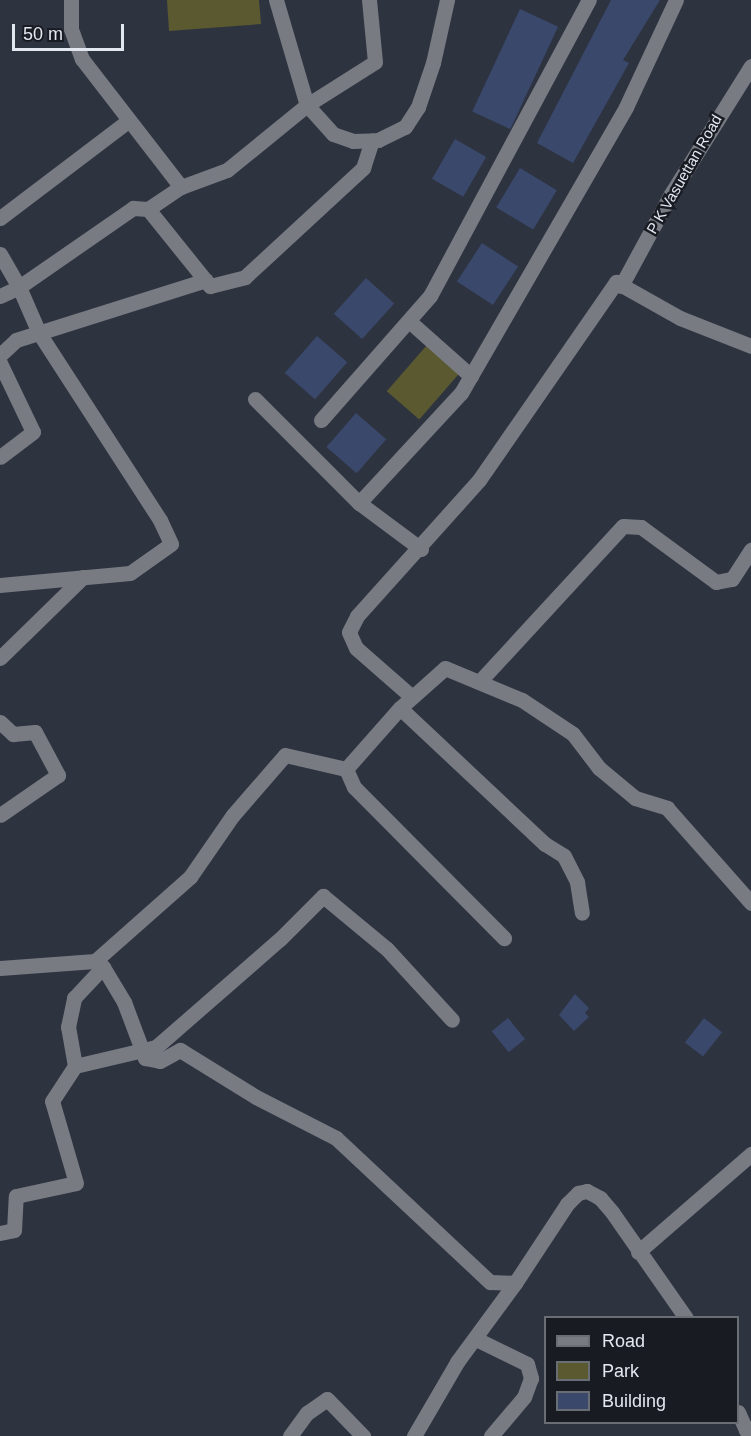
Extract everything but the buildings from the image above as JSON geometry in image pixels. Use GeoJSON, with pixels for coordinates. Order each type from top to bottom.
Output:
{"type":"FeatureCollection","features":[{"type":"Feature","properties":{"kind":"street"},"geometry":{"type":"LineString","coordinates":[[71,0],[71,28],[82,59],[181,187]]}},
{"type":"Feature","properties":{"kind":"street"},"geometry":{"type":"LineString","coordinates":[[276,0],[307,105],[333,134],[353,141],[372,140],[405,128],[418,107],[447,0]]}},
{"type":"Feature","properties":{"kind":"street"},"geometry":{"type":"LineString","coordinates":[[0,296],[19,287],[133,208],[148,209],[181,187],[226,170],[307,105],[375,62],[369,0]]}},
{"type":"Feature","properties":{"kind":"street"},"geometry":{"type":"LineString","coordinates":[[321,420],[430,296],[589,0]]}},
{"type":"Feature","properties":{"kind":"street"},"geometry":{"type":"LineString","coordinates":[[359,503],[461,393],[626,107],[676,0]]}},
{"type":"Feature","properties":{"kind":"street","name":"P K Vasuettan Road"},"geometry":{"type":"LineString","coordinates":[[621,286],[671,194],[751,66]]}},
{"type":"Feature","properties":{"kind":"street"},"geometry":{"type":"LineString","coordinates":[[0,218],[128,121]]}},
{"type":"Feature","properties":{"kind":"street"},"geometry":{"type":"LineString","coordinates":[[148,209],[210,285],[245,277],[363,168],[372,140]]}},
{"type":"Feature","properties":{"kind":"street"},"geometry":{"type":"LineString","coordinates":[[0,254],[19,287],[39,333],[160,520],[171,544],[130,573],[0,585]]}},
{"type":"Feature","properties":{"kind":"street"},"geometry":{"type":"LineString","coordinates":[[0,355],[16,340],[206,280]]}},
{"type":"Feature","properties":{"kind":"street"},"geometry":{"type":"LineString","coordinates":[[412,697],[356,648],[349,632],[357,616],[421,549],[479,480],[616,282],[680,318],[751,346]]}},
{"type":"Feature","properties":{"kind":"street"},"geometry":{"type":"LineString","coordinates":[[409,321],[471,376]]}},
{"type":"Feature","properties":{"kind":"street"},"geometry":{"type":"LineString","coordinates":[[0,363],[33,432],[0,458]]}},
{"type":"Feature","properties":{"kind":"street"},"geometry":{"type":"LineString","coordinates":[[255,399],[359,503],[421,549]]}},
{"type":"Feature","properties":{"kind":"street"},"geometry":{"type":"LineString","coordinates":[[479,682],[623,526],[641,527],[716,582],[732,579],[751,550]]}},
{"type":"Feature","properties":{"kind":"street"},"geometry":{"type":"LineString","coordinates":[[0,658],[83,577]]}},
{"type":"Feature","properties":{"kind":"street"},"geometry":{"type":"LineString","coordinates":[[346,769],[400,708],[445,668],[522,700],[573,734],[599,768],[635,798],[667,808],[751,903]]}},
{"type":"Feature","properties":{"kind":"street"},"geometry":{"type":"LineString","coordinates":[[400,708],[545,844],[564,856],[577,882],[582,913]]}},
{"type":"Feature","properties":{"kind":"street"},"geometry":{"type":"LineString","coordinates":[[0,722],[13,734],[35,732],[58,775],[0,815]]}},
{"type":"Feature","properties":{"kind":"street"},"geometry":{"type":"LineString","coordinates":[[0,1233],[14,1230],[16,1196],[76,1183],[52,1101],[75,1066],[68,1027],[74,998],[99,964],[190,877],[233,815],[285,754],[346,769]]}},
{"type":"Feature","properties":{"kind":"street"},"geometry":{"type":"LineString","coordinates":[[346,769],[354,787],[504,938]]}},
{"type":"Feature","properties":{"kind":"street"},"geometry":{"type":"LineString","coordinates":[[75,1066],[156,1047],[280,939],[323,896],[387,949],[452,1020]]}},
{"type":"Feature","properties":{"kind":"street"},"geometry":{"type":"LineString","coordinates":[[0,968],[99,964]]}},
{"type":"Feature","properties":{"kind":"street"},"geometry":{"type":"LineString","coordinates":[[99,964],[124,1002],[140,1051],[153,1062],[180,1050],[256,1097],[336,1138],[485,1277],[507,1285],[515,1283]]}},
{"type":"Feature","properties":{"kind":"street"},"geometry":{"type":"LineString","coordinates":[[638,1252],[751,1154]]}},
{"type":"Feature","properties":{"kind":"street"},"geometry":{"type":"LineString","coordinates":[[414,1436],[448,1375],[515,1283],[567,1204],[578,1193],[586,1191],[600,1197],[685,1316]]}},
{"type":"Feature","properties":{"kind":"street"},"geometry":{"type":"LineString","coordinates":[[476,1339],[527,1364],[531,1378],[524,1397],[491,1436]]}},
{"type":"Feature","properties":{"kind":"street"},"geometry":{"type":"LineString","coordinates":[[290,1436],[307,1413],[327,1399],[363,1436]]}},
{"type":"Feature","properties":{"kind":"street"},"geometry":{"type":"LineString","coordinates":[[739,1414],[749,1432]]}},
{"type":"Feature","properties":{"kind":"green space"},"geometry":{"type":"Polygon","coordinates":[[[167,0],[259,0],[261,24],[169,31],[167,0]]]}},
{"type":"Feature","properties":{"kind":"green space"},"geometry":{"type":"Polygon","coordinates":[[[434,337],[466,365],[419,420],[387,391],[434,337]]]}}]}
